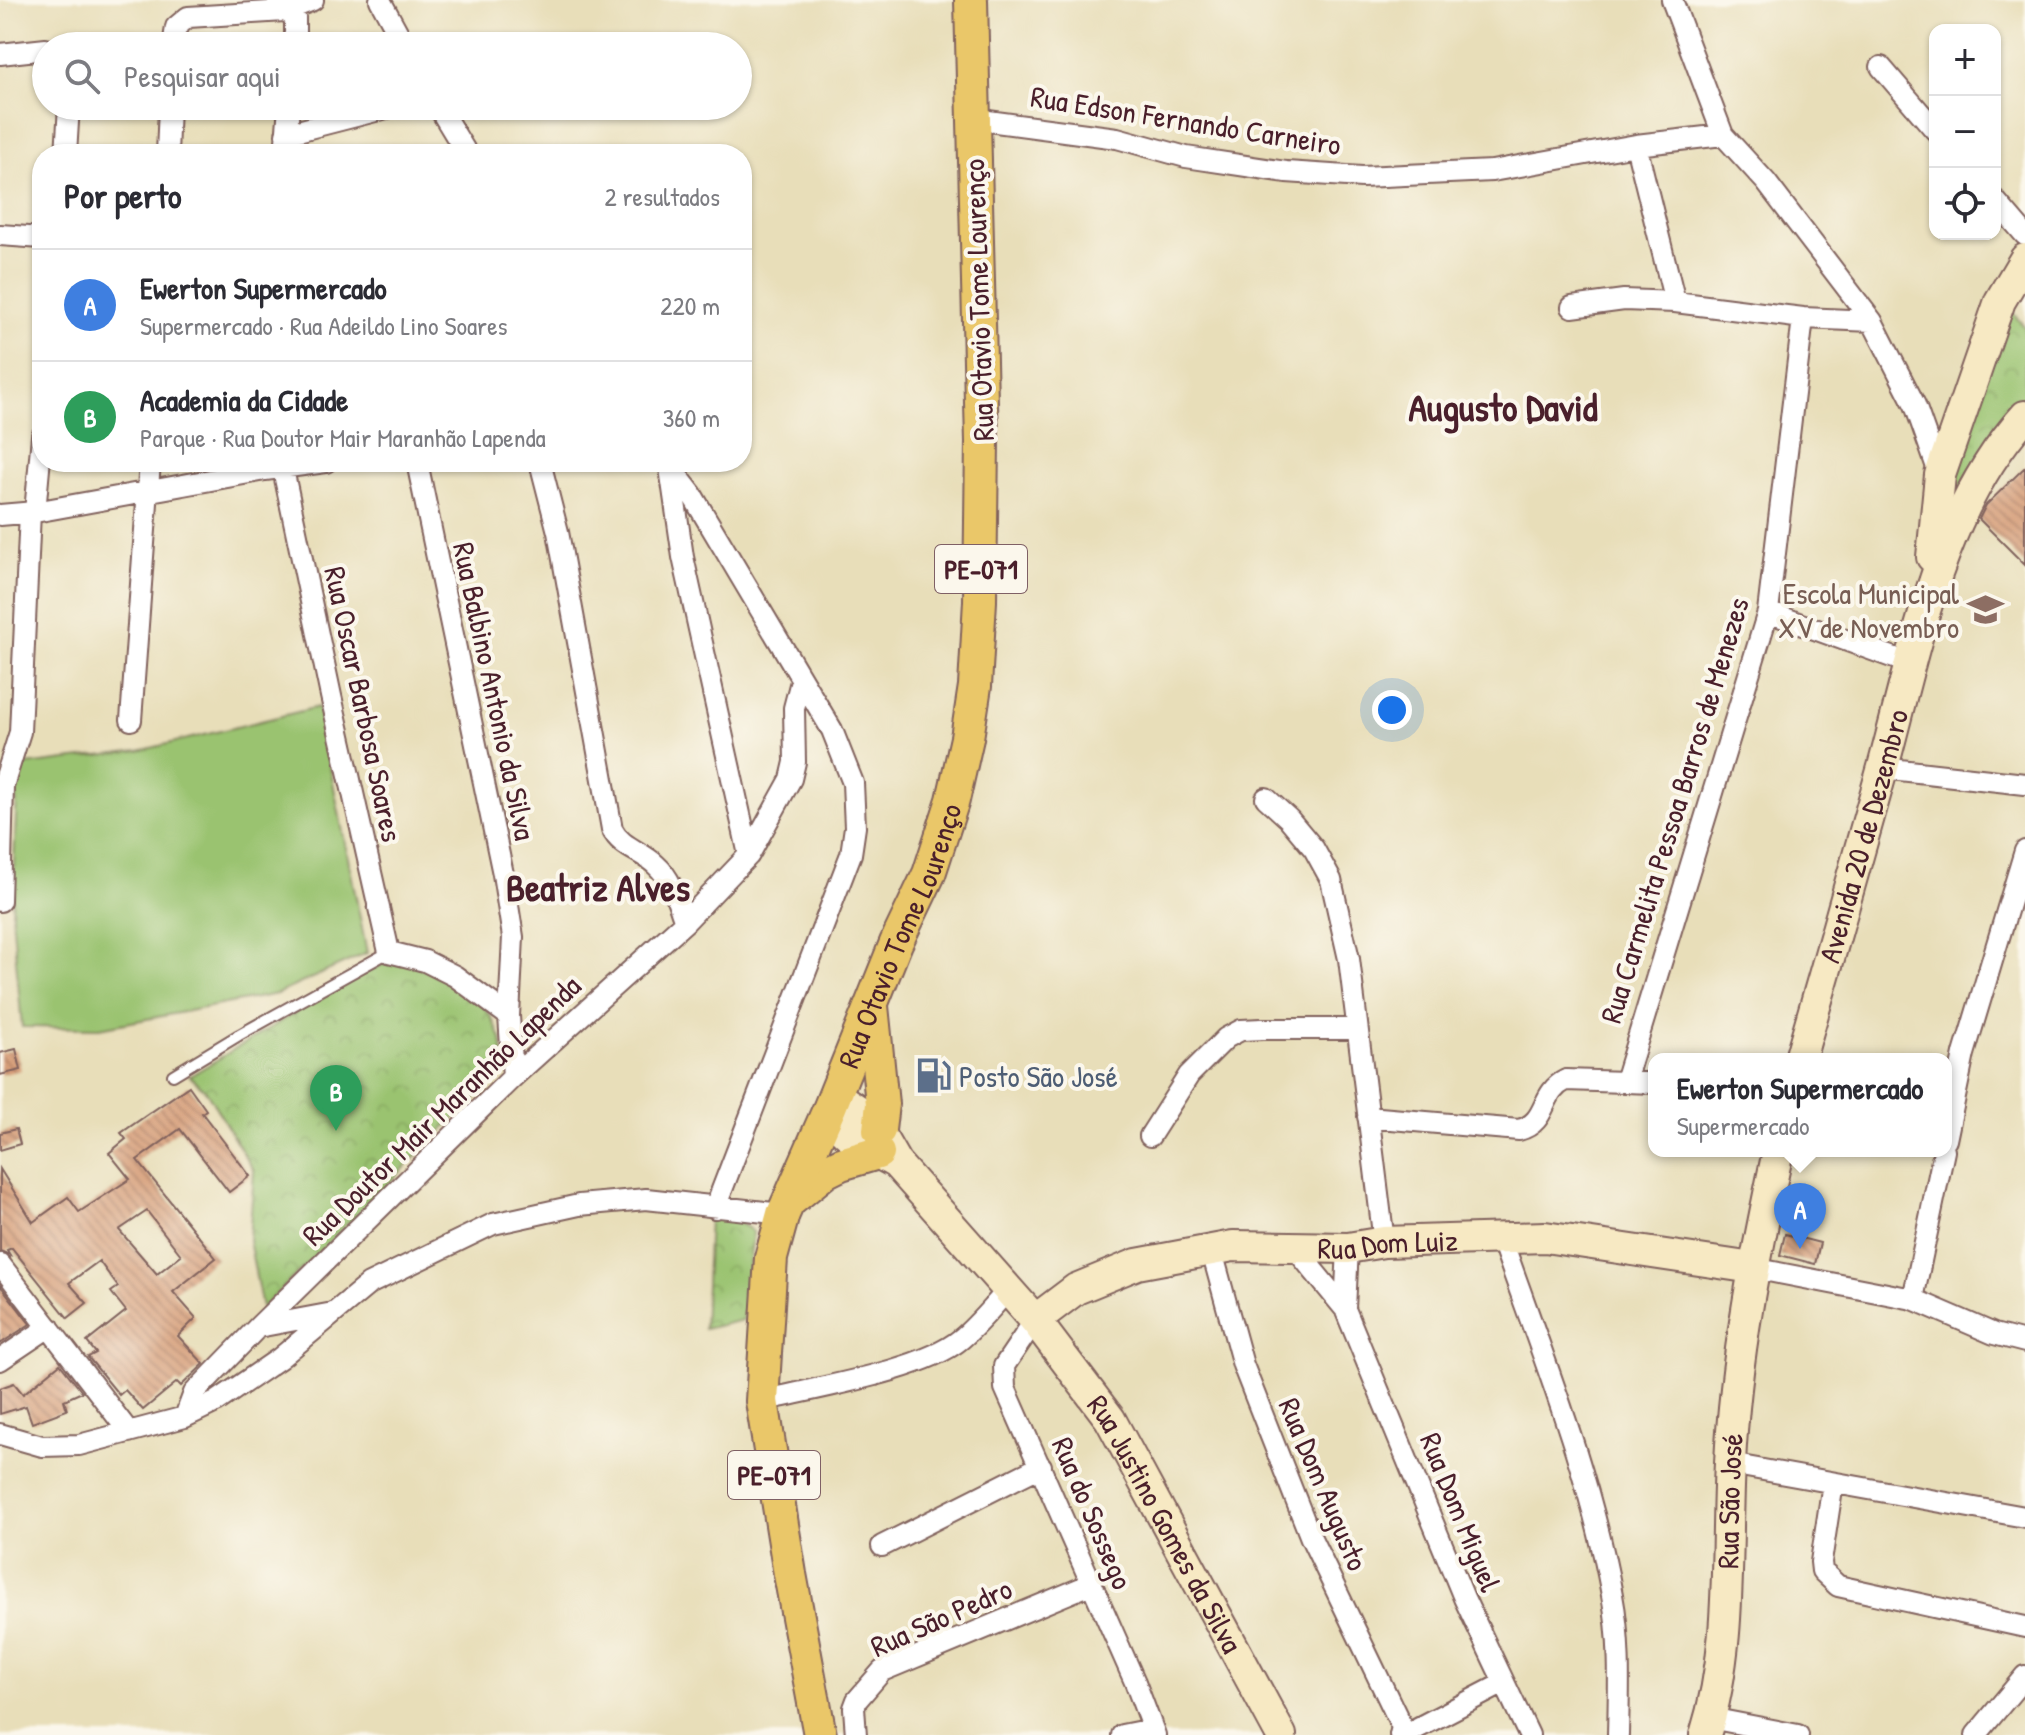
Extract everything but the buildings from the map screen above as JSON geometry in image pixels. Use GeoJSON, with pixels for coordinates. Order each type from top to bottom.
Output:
{"type":"FeatureCollection","features":[{"type":"Feature","properties":{"kind":"main road","name":"PE-071"},"geometry":{"type":"LineString","coordinates":[[971,0],[973,119]]}},
{"type":"Feature","properties":{"kind":"main road","name":"Rua Otavio Tome Lourenço"},"geometry":{"type":"LineString","coordinates":[[820,1735],[762,1401],[771,1258],[785,1209],[929,874],[949,815],[967,738],[975,686],[980,601],[982,442],[973,119]]}},
{"type":"Feature","properties":{"kind":"main road"},"geometry":{"type":"LineString","coordinates":[[785,1209],[825,1172],[884,1149],[872,1001]]}},
{"type":"Feature","properties":{"kind":"street"},"geometry":{"type":"LineString","coordinates":[[175,32],[176,27],[188,17],[285,11],[313,0]]}},
{"type":"Feature","properties":{"kind":"street"},"geometry":{"type":"LineString","coordinates":[[380,0],[397,32]]}},
{"type":"Feature","properties":{"kind":"street"},"geometry":{"type":"LineString","coordinates":[[1672,0],[1723,135],[1766,182],[1872,321],[1915,405],[1947,499],[1960,514]]}},
{"type":"Feature","properties":{"kind":"street"},"geometry":{"type":"LineString","coordinates":[[285,11],[295,17],[295,32]]}},
{"type":"Feature","properties":{"kind":"street"},"geometry":{"type":"LineString","coordinates":[[0,54],[32,51]]}},
{"type":"Feature","properties":{"kind":"street"},"geometry":{"type":"LineString","coordinates":[[1881,67],[1929,123]]}},
{"type":"Feature","properties":{"kind":"street","name":"Rua Edson Fernando Carneiro"},"geometry":{"type":"LineString","coordinates":[[973,119],[1117,138],[1186,157],[1286,172],[1362,177],[1492,171],[1636,145],[1723,135]]}},
{"type":"Feature","properties":{"kind":"street"},"geometry":{"type":"LineString","coordinates":[[67,144],[68,120]]}},
{"type":"Feature","properties":{"kind":"street"},"geometry":{"type":"LineString","coordinates":[[167,144],[168,120]]}},
{"type":"Feature","properties":{"kind":"street"},"geometry":{"type":"LineString","coordinates":[[288,120],[286,144],[355,120]]}},
{"type":"Feature","properties":{"kind":"street"},"geometry":{"type":"LineString","coordinates":[[446,120],[461,144]]}},
{"type":"Feature","properties":{"kind":"street"},"geometry":{"type":"LineString","coordinates":[[1636,145],[1675,302]]}},
{"type":"Feature","properties":{"kind":"street"},"geometry":{"type":"LineString","coordinates":[[2001,207],[2025,235]]}},
{"type":"Feature","properties":{"kind":"street"},"geometry":{"type":"LineString","coordinates":[[0,235],[32,237]]}},
{"type":"Feature","properties":{"kind":"street"},"geometry":{"type":"LineString","coordinates":[[1927,611],[1940,475],[2000,301],[2025,259]]}},
{"type":"Feature","properties":{"kind":"street"},"geometry":{"type":"LineString","coordinates":[[1572,307],[1624,300],[1675,302],[1803,318],[1872,321]]}},
{"type":"Feature","properties":{"kind":"street","name":"Rua Carmelita Pessoa Barros de Menezes"},"geometry":{"type":"LineString","coordinates":[[1625,1081],[1768,612],[1803,318]]}},
{"type":"Feature","properties":{"kind":"street"},"geometry":{"type":"LineString","coordinates":[[1927,611],[1960,514],[2005,438],[2025,416]]}},
{"type":"Feature","properties":{"kind":"street"},"geometry":{"type":"LineString","coordinates":[[0,901],[3,786],[20,732],[38,472]]}},
{"type":"Feature","properties":{"kind":"street"},"geometry":{"type":"LineString","coordinates":[[131,720],[150,472]]}},
{"type":"Feature","properties":{"kind":"street"},"geometry":{"type":"LineString","coordinates":[[0,515],[149,492],[247,472]]}},
{"type":"Feature","properties":{"kind":"street","name":"Rua Oscar Barbosa Soares"},"geometry":{"type":"LineString","coordinates":[[272,472],[331,696],[389,952]]}},
{"type":"Feature","properties":{"kind":"street","name":"Rua Balbino Antonio da Silva"},"geometry":{"type":"LineString","coordinates":[[419,472],[503,874],[513,937],[509,1016],[513,1077]]}},
{"type":"Feature","properties":{"kind":"street"},"geometry":{"type":"LineString","coordinates":[[543,472],[558,532],[612,829],[621,844],[655,864],[664,874],[685,922]]}},
{"type":"Feature","properties":{"kind":"street"},"geometry":{"type":"LineString","coordinates":[[669,472],[683,557],[749,855]]}},
{"type":"Feature","properties":{"kind":"street"},"geometry":{"type":"LineString","coordinates":[[674,472],[691,493],[832,730],[853,783],[855,827],[851,854],[715,1208]]}},
{"type":"Feature","properties":{"kind":"street","name":"Avenida 20 de Dezembro"},"geometry":{"type":"LineString","coordinates":[[1802,1053],[1927,611]]}},
{"type":"Feature","properties":{"kind":"street"},"geometry":{"type":"LineString","coordinates":[[1768,612],[1911,664]]}},
{"type":"Feature","properties":{"kind":"street","name":"Rua Doutor Mair Maranhão Lapenda"},"geometry":{"type":"LineString","coordinates":[[185,1417],[194,1393],[258,1327],[513,1077],[685,922],[749,855],[791,779],[795,762],[794,708],[801,681]]}},
{"type":"Feature","properties":{"kind":"street"},"geometry":{"type":"LineString","coordinates":[[1882,768],[2025,784]]}},
{"type":"Feature","properties":{"kind":"street"},"geometry":{"type":"LineString","coordinates":[[1266,798],[1314,849],[1331,880],[1349,959],[1384,1242]]}},
{"type":"Feature","properties":{"kind":"street"},"geometry":{"type":"LineString","coordinates":[[1952,1111],[1964,1054],[2025,851]]}},
{"type":"Feature","properties":{"kind":"street"},"geometry":{"type":"LineString","coordinates":[[389,952],[425,961],[455,976],[509,1016]]}},
{"type":"Feature","properties":{"kind":"street"},"geometry":{"type":"LineString","coordinates":[[1150,1136],[1189,1075],[1226,1038],[1241,1030],[1357,1029]]}},
{"type":"Feature","properties":{"kind":"street"},"geometry":{"type":"LineString","coordinates":[[1368,1117],[1519,1130],[1541,1116],[1548,1094],[1558,1083],[1566,1080],[1648,1083]]}},
{"type":"Feature","properties":{"kind":"street","name":"Rua Justino Gomes da Silva"},"geometry":{"type":"LineString","coordinates":[[830,1107],[844,1101],[863,1111],[884,1149],[1035,1320],[1110,1419],[1281,1735]]}},
{"type":"Feature","properties":{"kind":"street"},"geometry":{"type":"LineString","coordinates":[[1777,1157],[1753,1268],[1913,1299],[1994,1334],[2025,1342]]}},
{"type":"Feature","properties":{"kind":"street"},"geometry":{"type":"LineString","coordinates":[[1913,1299],[1943,1157]]}},
{"type":"Feature","properties":{"kind":"street"},"geometry":{"type":"LineString","coordinates":[[0,1434],[42,1446],[79,1445],[185,1417],[216,1402],[267,1367],[369,1284],[493,1224],[579,1205],[646,1199],[715,1208],[785,1209]]}},
{"type":"Feature","properties":{"kind":"street","name":"Rua Dom Luiz"},"geometry":{"type":"LineString","coordinates":[[1035,1320],[1076,1289],[1137,1264],[1233,1246],[1348,1248],[1384,1242],[1545,1237],[1753,1268]]}},
{"type":"Feature","properties":{"kind":"street"},"geometry":{"type":"LineString","coordinates":[[1502,1240],[1581,1465],[1606,1567],[1619,1659],[1618,1735]]}},
{"type":"Feature","properties":{"kind":"street","name":"Rua Dom Miguel"},"geometry":{"type":"LineString","coordinates":[[1294,1247],[1345,1309],[1464,1598],[1502,1684],[1529,1735]]}},
{"type":"Feature","properties":{"kind":"street","name":"Rua Dom Augusto"},"geometry":{"type":"LineString","coordinates":[[1211,1248],[1248,1380],[1311,1538],[1402,1727],[1402,1735]]}},
{"type":"Feature","properties":{"kind":"street","name":"Rua Dom Miguel"},"geometry":{"type":"LineString","coordinates":[[1345,1309],[1348,1248]]}},
{"type":"Feature","properties":{"kind":"street"},"geometry":{"type":"LineString","coordinates":[[0,1264],[129,1432]]}},
{"type":"Feature","properties":{"kind":"street","name":"Rua São José"},"geometry":{"type":"LineString","coordinates":[[1708,1727],[1722,1664],[1729,1570],[1730,1464],[1740,1344],[1753,1268]]}},
{"type":"Feature","properties":{"kind":"street"},"geometry":{"type":"LineString","coordinates":[[762,1401],[877,1373],[935,1355],[961,1339],[1008,1290]]}},
{"type":"Feature","properties":{"kind":"street"},"geometry":{"type":"LineString","coordinates":[[258,1327],[334,1313]]}},
{"type":"Feature","properties":{"kind":"street","name":"Rua do Sossego"},"geometry":{"type":"LineString","coordinates":[[1035,1320],[1004,1366],[1005,1388],[1135,1682],[1154,1732]]}},
{"type":"Feature","properties":{"kind":"street"},"geometry":{"type":"LineString","coordinates":[[0,1360],[49,1327]]}},
{"type":"Feature","properties":{"kind":"street"},"geometry":{"type":"LineString","coordinates":[[1730,1464],[2025,1517]]}},
{"type":"Feature","properties":{"kind":"street"},"geometry":{"type":"LineString","coordinates":[[882,1546],[1041,1466]]}},
{"type":"Feature","properties":{"kind":"street"},"geometry":{"type":"LineString","coordinates":[[1833,1483],[1821,1562],[1822,1571],[1838,1586],[2025,1627]]}},
{"type":"Feature","properties":{"kind":"street","name":"Rua São Pedro"},"geometry":{"type":"LineString","coordinates":[[856,1735],[854,1708],[857,1700],[882,1671],[1091,1584]]}},
{"type":"Feature","properties":{"kind":"street"},"geometry":{"type":"LineString","coordinates":[[1976,1735],[2025,1676]]}},
{"type":"Feature","properties":{"kind":"street"},"geometry":{"type":"LineString","coordinates":[[1402,1735],[1502,1684]]}},
{"type":"Feature","properties":{"kind":"street"},"geometry":{"type":"LineString","coordinates":[[1708,1727],[1798,1735]]}},
{"type":"Feature","properties":{"kind":"street"},"geometry":{"type":"LineString","coordinates":[[1122,1735],[1154,1732]]}},
{"type":"Feature","properties":{"kind":"lane"},"geometry":{"type":"LineString","coordinates":[[173,1075],[389,952]]}},
{"type":"Feature","properties":{"kind":"green space"},"geometry":{"type":"Polygon","coordinates":[[[2010,310],[2025,327],[2025,400],[1955,494],[1951,493],[1948,480],[2010,310]]]}},
{"type":"Feature","properties":{"kind":"green space"},"geometry":{"type":"Polygon","coordinates":[[[318,707],[367,953],[277,994],[100,1028],[22,1027],[12,915],[18,766],[139,751],[318,707]]]}},
{"type":"Feature","properties":{"kind":"green space"},"geometry":{"type":"Polygon","coordinates":[[[391,960],[410,962],[475,996],[490,1015],[501,1038],[504,1061],[496,1078],[262,1308],[249,1240],[254,1171],[206,1091],[190,1076],[353,978],[391,960]]]}},
{"type":"Feature","properties":{"kind":"green space"},"geometry":{"type":"Polygon","coordinates":[[[709,1217],[727,1219],[753,1232],[743,1320],[704,1329],[709,1217]]]}},
{"type":"Feature","properties":{"kind":"place","name":"Escola Municipal XV de Novembro"},"geometry":{"type":"Point","coordinates":[1985,610]}},
{"type":"Feature","properties":{"kind":"place","name":"Posto São José"},"geometry":{"type":"Point","coordinates":[933,1076]}},
{"type":"Feature","properties":{"kind":"place","name":"Academia da Cidade"},"geometry":{"type":"Point","coordinates":[336,1131]}},
{"type":"Feature","properties":{"kind":"place","name":"Ewerton Supermercado"},"geometry":{"type":"Point","coordinates":[1800,1249]}},
{"type":"Feature","properties":{"kind":"district","name":"Augusto David"},"geometry":{"type":"Point","coordinates":[1503,407]}},
{"type":"Feature","properties":{"kind":"district","name":"Beatriz Alves"},"geometry":{"type":"Point","coordinates":[598,887]}}]}
